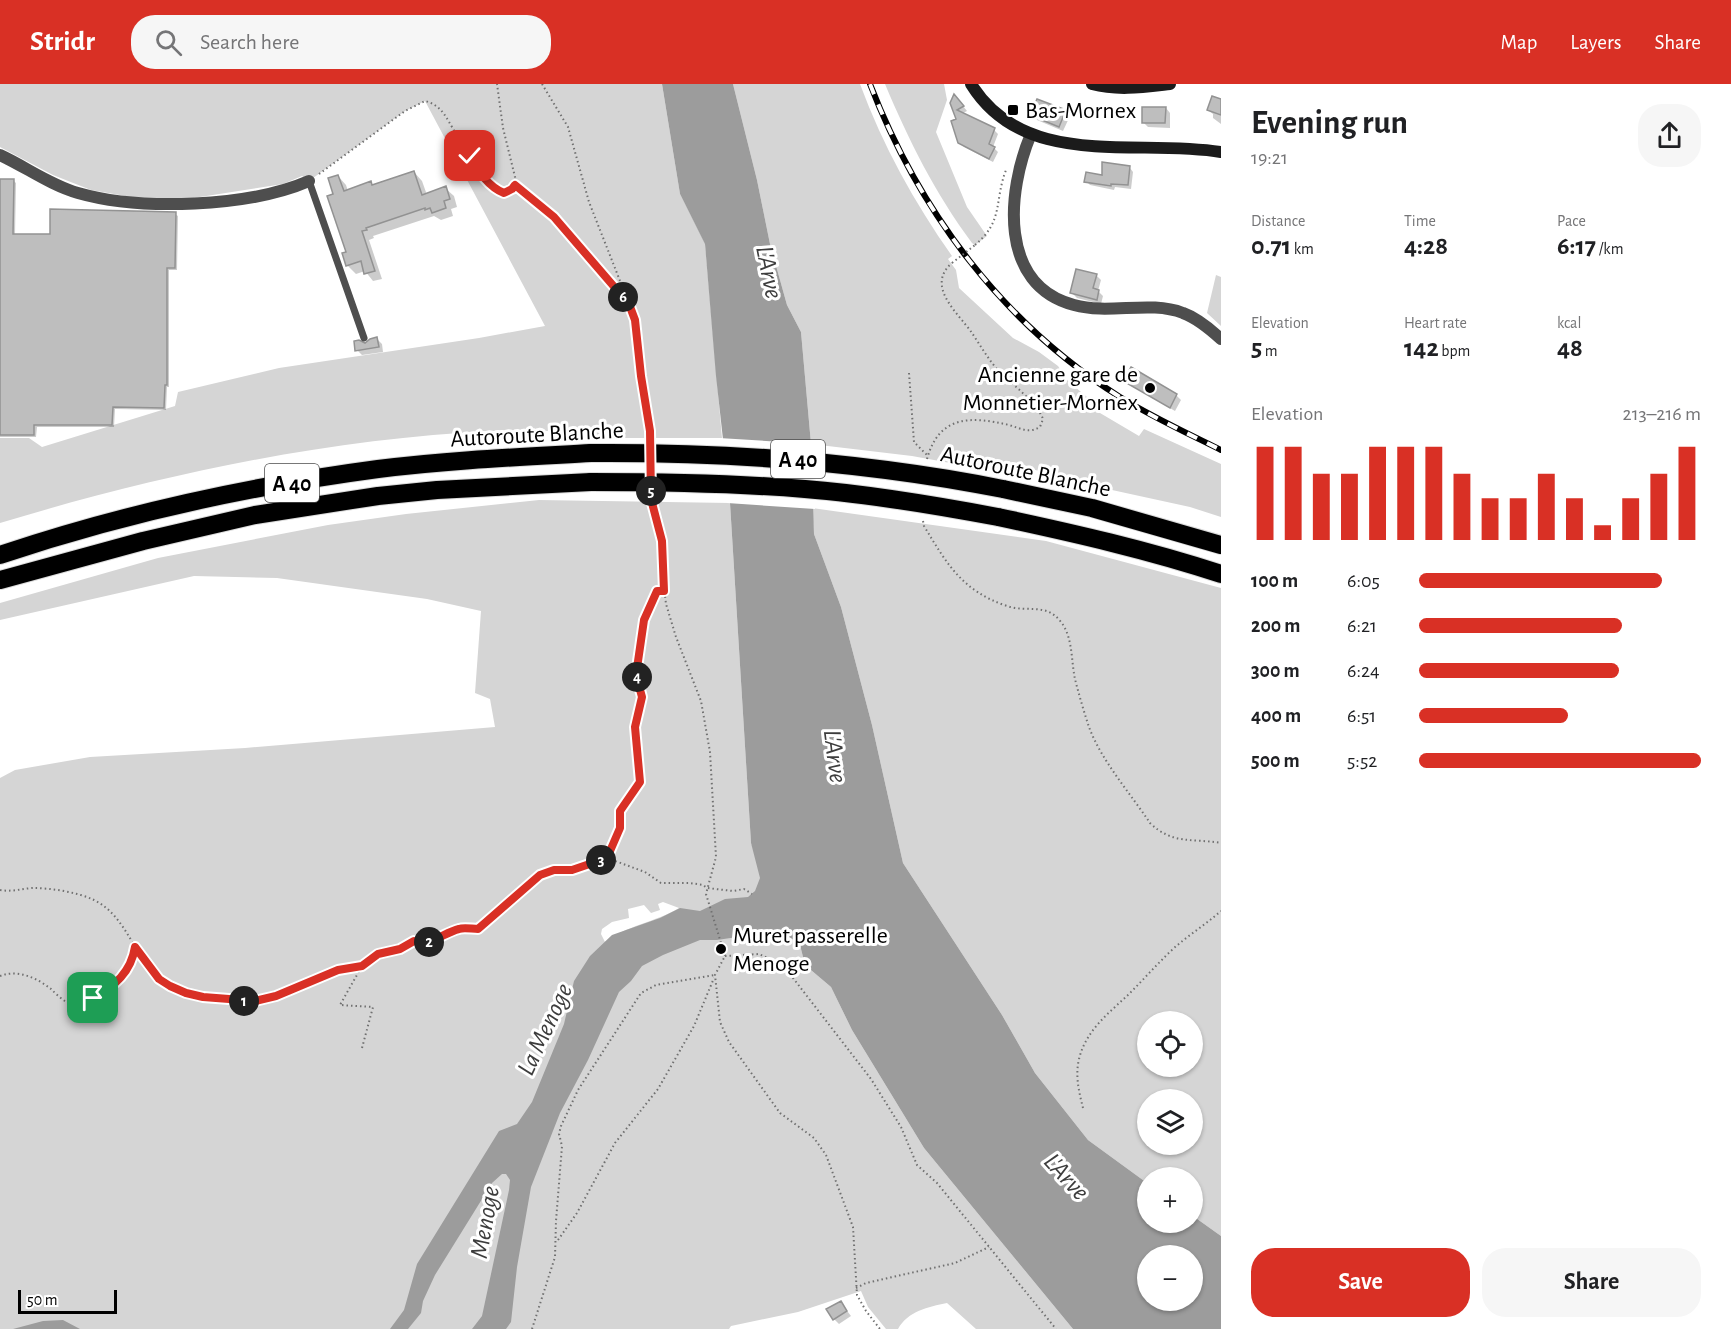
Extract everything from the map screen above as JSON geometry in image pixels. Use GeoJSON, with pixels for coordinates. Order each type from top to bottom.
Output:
{"type":"FeatureCollection","features":[{"type":"Feature","properties":{"kind":"highway","name":"Autoroute Blanche"},"geometry":{"type":"LineString","coordinates":[[0,555],[136,516],[260,488],[417,465],[591,453],[720,454],[808,460],[940,476],[1092,508],[1221,545]]}},
{"type":"Feature","properties":{"kind":"highway","name":"Autoroute Blanche"},"geometry":{"type":"LineString","coordinates":[[0,580],[143,541],[255,516],[378,496],[437,490],[591,482],[722,483],[807,489],[937,506],[1088,536],[1221,574]]}},
{"type":"Feature","properties":{"kind":"main road"},"geometry":{"type":"LineString","coordinates":[[1092,84],[1124,88],[1170,84]]}},
{"type":"Feature","properties":{"kind":"main road"},"geometry":{"type":"LineString","coordinates":[[976,86],[998,116],[1031,135],[1049,141],[1072,145],[1178,148],[1221,152]]}},
{"type":"Feature","properties":{"kind":"street"},"geometry":{"type":"LineString","coordinates":[[1031,135],[1019,171],[1014,220],[1015,238],[1022,261],[1037,283],[1052,295],[1074,305],[1111,309],[1159,308],[1181,312],[1221,339]]}},
{"type":"Feature","properties":{"kind":"street"},"geometry":{"type":"LineString","coordinates":[[0,155],[49,181],[78,193],[133,202],[188,203],[247,197],[286,189],[309,181]]}},
{"type":"Feature","properties":{"kind":"lane"},"geometry":{"type":"LineString","coordinates":[[309,181],[364,338]]}},
{"type":"Feature","properties":{"kind":"path"},"geometry":{"type":"LineString","coordinates":[[309,181],[405,111],[425,101],[434,104],[443,113],[485,180],[504,193],[512,189],[516,181],[503,128],[497,84]]}},
{"type":"Feature","properties":{"kind":"path"},"geometry":{"type":"LineString","coordinates":[[542,84],[568,127],[589,202],[635,320],[650,442]]}},
{"type":"Feature","properties":{"kind":"path"},"geometry":{"type":"LineString","coordinates":[[909,373],[914,442],[928,454],[940,433],[952,424],[962,421],[1009,425],[1029,432],[1040,428],[1043,419],[1034,403],[1017,390],[984,353],[942,290],[941,278],[944,270],[987,236],[993,225],[1003,176]]}},
{"type":"Feature","properties":{"kind":"path"},"geometry":{"type":"LineString","coordinates":[[515,185],[554,217],[629,304]]}},
{"type":"Feature","properties":{"kind":"path"},"geometry":{"type":"LineString","coordinates":[[651,499],[662,541],[664,591],[676,638],[701,701],[710,752],[716,857],[707,890]]}},
{"type":"Feature","properties":{"kind":"path"},"geometry":{"type":"LineString","coordinates":[[924,526],[960,580],[984,596],[1009,607],[1049,610],[1064,624],[1075,678],[1089,727],[1098,746],[1150,823],[1160,833],[1173,839],[1221,843]]}},
{"type":"Feature","properties":{"kind":"path"},"geometry":{"type":"LineString","coordinates":[[607,858],[620,828],[620,811],[640,782],[635,727],[642,697],[636,675],[644,620],[657,591],[664,591]]}},
{"type":"Feature","properties":{"kind":"path"},"geometry":{"type":"LineString","coordinates":[[362,1048],[373,1007],[340,1005],[362,966],[378,954],[400,949],[414,941],[420,943],[433,941],[461,928],[478,929],[540,875],[554,870],[572,870],[607,858],[645,872],[661,883],[703,885],[707,890],[719,941],[725,956],[694,1026],[658,1089],[615,1143],[577,1213],[556,1242]]}},
{"type":"Feature","properties":{"kind":"path"},"geometry":{"type":"LineString","coordinates":[[0,890],[33,888],[66,892],[92,899],[105,906],[125,930],[154,973],[170,986],[203,997],[255,1001],[276,996],[338,970],[362,966]]}},
{"type":"Feature","properties":{"kind":"path"},"geometry":{"type":"LineString","coordinates":[[707,890],[744,889],[752,894]]}},
{"type":"Feature","properties":{"kind":"path"},"geometry":{"type":"LineString","coordinates":[[1083,1108],[1078,1090],[1078,1075],[1079,1059],[1086,1041],[1103,1018],[1155,967],[1221,911]]}},
{"type":"Feature","properties":{"kind":"path"},"geometry":{"type":"LineString","coordinates":[[0,976],[18,973],[36,979],[63,1000],[73,1003],[84,1001],[105,992],[116,983],[128,970],[133,960],[135,947]]}},
{"type":"Feature","properties":{"kind":"path"},"geometry":{"type":"LineString","coordinates":[[725,956],[759,954],[783,965],[871,1079],[901,1127],[917,1165],[937,1183],[1056,1329]]}},
{"type":"Feature","properties":{"kind":"path"},"geometry":{"type":"LineString","coordinates":[[532,1329],[555,1257],[562,1146],[559,1134],[578,1090],[641,993],[656,985],[715,975]]}},
{"type":"Feature","properties":{"kind":"path"},"geometry":{"type":"LineString","coordinates":[[715,975],[714,985],[720,1022],[729,1042],[780,1113],[814,1138],[826,1155],[853,1227],[857,1295],[880,1329]]}},
{"type":"Feature","properties":{"kind":"path"},"geometry":{"type":"LineString","coordinates":[[856,1288],[866,1283],[956,1263],[989,1247]]}},
{"type":"Feature","properties":{"kind":"shaded area"},"geometry":{"type":"Polygon","coordinates":[[[0,84],[662,84],[680,194],[705,243],[722,438],[579,438],[579,432],[514,430],[430,435],[368,442],[244,462],[182,475],[0,523],[0,438],[29,438],[42,447],[175,406],[178,392],[279,368],[545,326],[425,101],[405,111],[309,181],[302,176],[283,184],[187,199],[137,198],[91,190],[53,175],[0,147],[0,84]]]}},
{"type":"Feature","properties":{"kind":"shaded area"},"geometry":{"type":"Polygon","coordinates":[[[733,84],[860,84],[900,173],[952,256],[948,259],[956,270],[959,288],[1013,338],[1039,352],[1058,366],[1068,381],[1100,408],[1100,413],[1139,436],[1144,429],[1221,464],[1221,517],[1190,507],[1020,466],[1005,473],[912,456],[811,444],[801,332],[787,305],[770,244],[733,84]]]}},
{"type":"Feature","properties":{"kind":"shaded area"},"geometry":{"type":"Polygon","coordinates":[[[885,84],[944,84],[947,100],[936,132],[967,207],[987,236],[975,245],[935,186],[913,146],[885,84]]]}},
{"type":"Feature","properties":{"kind":"shaded area"},"geometry":{"type":"Polygon","coordinates":[[[1216,275],[1221,277],[1221,326],[1207,313],[1216,275]]]}},
{"type":"Feature","properties":{"kind":"shaded area"},"geometry":{"type":"Polygon","coordinates":[[[539,500],[730,503],[751,843],[788,936],[800,945],[805,965],[831,987],[852,1030],[924,1148],[1073,1329],[976,1329],[947,1303],[913,1314],[898,1329],[886,1329],[868,1307],[861,1291],[798,1312],[731,1326],[729,1329],[0,1329],[0,778],[15,770],[90,757],[245,748],[495,727],[490,699],[475,693],[481,611],[427,599],[277,578],[194,576],[0,620],[0,603],[158,558],[328,525],[539,500]],[[663,902],[658,904],[660,910],[651,913],[644,905],[628,909],[629,918],[612,922],[602,929],[601,934],[605,942],[622,932],[679,908],[663,902]]]}},
{"type":"Feature","properties":{"kind":"shaded area"},"geometry":{"type":"Polygon","coordinates":[[[812,508],[1046,541],[1221,588],[1221,1236],[1203,1223],[1203,1167],[1137,1167],[1137,1176],[1088,1140],[1035,1073],[1002,1015],[903,863],[872,725],[841,607],[814,534],[812,508]]]}},
{"type":"Feature","properties":{"kind":"water","name":"L'Arve"},"geometry":{"type":"Polygon","coordinates":[[[662,84],[733,84],[770,244],[787,305],[801,332],[811,444],[814,534],[841,607],[872,725],[903,863],[1002,1015],[1035,1073],[1088,1140],[1137,1176],[1137,1233],[1203,1233],[1203,1223],[1221,1236],[1221,1329],[1073,1329],[924,1148],[852,1030],[831,987],[805,965],[800,945],[777,931],[717,940],[700,940],[642,966],[619,992],[588,1060],[560,1113],[531,1187],[517,1267],[511,1322],[506,1329],[472,1329],[482,1316],[509,1190],[510,1180],[506,1174],[502,1174],[492,1183],[435,1275],[423,1301],[421,1313],[408,1329],[390,1329],[404,1310],[417,1264],[499,1131],[517,1124],[532,1102],[564,1024],[574,981],[590,956],[612,935],[660,918],[680,908],[700,911],[725,899],[748,897],[755,891],[760,878],[751,843],[730,503],[705,244],[680,194],[662,84]]]}},
{"type":"Feature","properties":{"kind":"water"},"geometry":{"type":"Polygon","coordinates":[[[63,1320],[80,1329],[13,1329],[43,1321],[63,1320]]]}},
{"type":"Feature","properties":{"kind":"pier"},"geometry":{"type":"Polygon","coordinates":[[[719,438],[814,444],[815,509],[727,503],[719,438]]]}},
{"type":"Feature","properties":{"kind":"building"},"geometry":{"type":"Polygon","coordinates":[[[954,94],[964,106],[957,110],[995,128],[989,144],[995,147],[989,159],[958,143],[951,121],[956,119],[950,103],[954,94]]]}},
{"type":"Feature","properties":{"kind":"building"},"geometry":{"type":"Polygon","coordinates":[[[1212,96],[1221,99],[1221,115],[1207,110],[1212,96]]]}},
{"type":"Feature","properties":{"kind":"building"},"geometry":{"type":"Polygon","coordinates":[[[1037,99],[1066,110],[1059,127],[1030,115],[1037,99]]]}},
{"type":"Feature","properties":{"kind":"building"},"geometry":{"type":"Polygon","coordinates":[[[1142,107],[1166,107],[1165,123],[1142,123],[1142,107]]]}},
{"type":"Feature","properties":{"kind":"building"},"geometry":{"type":"Polygon","coordinates":[[[1102,162],[1130,166],[1128,185],[1111,184],[1111,186],[1084,182],[1086,172],[1102,175],[1102,162]]]}},
{"type":"Feature","properties":{"kind":"building"},"geometry":{"type":"Polygon","coordinates":[[[414,171],[422,195],[446,186],[450,199],[444,201],[446,208],[432,213],[430,208],[425,210],[425,208],[366,228],[367,230],[362,231],[375,271],[364,274],[361,261],[346,266],[342,253],[346,252],[327,196],[333,194],[328,178],[338,175],[344,191],[371,181],[372,185],[414,171]]]}},
{"type":"Feature","properties":{"kind":"building"},"geometry":{"type":"Polygon","coordinates":[[[0,179],[14,179],[13,234],[50,234],[50,209],[176,212],[175,268],[167,268],[167,385],[165,385],[164,408],[113,407],[112,425],[34,425],[34,435],[0,435],[0,179]]]}},
{"type":"Feature","properties":{"kind":"building"},"geometry":{"type":"Polygon","coordinates":[[[1076,269],[1097,274],[1093,288],[1099,290],[1097,300],[1070,293],[1076,269]]]}},
{"type":"Feature","properties":{"kind":"building"},"geometry":{"type":"Polygon","coordinates":[[[377,337],[379,347],[355,351],[354,341],[359,340],[365,343],[377,337]]]}},
{"type":"Feature","properties":{"kind":"building","name":"Ancienne gare de Monnetier-Mornex"},"geometry":{"type":"Polygon","coordinates":[[[1131,367],[1177,394],[1170,408],[1123,381],[1131,367]]]}},
{"type":"Feature","properties":{"kind":"building"},"geometry":{"type":"Polygon","coordinates":[[[841,1301],[847,1311],[833,1320],[826,1309],[841,1301]]]}},
{"type":"Feature","properties":{"kind":"railway"},"geometry":{"type":"LineString","coordinates":[[870,84],[913,176],[940,220],[1002,299],[1038,335],[1078,368],[1120,397],[1221,450]]}},
{"type":"Feature","properties":{"kind":"place","name":"Bas-Mornex"},"geometry":{"type":"Point","coordinates":[1013,110]}},
{"type":"Feature","properties":{"kind":"place","name":"Ancienne gare de Monnetier-Mornex"},"geometry":{"type":"Point","coordinates":[1150,388]}},
{"type":"Feature","properties":{"kind":"place","name":"Muret passerelle Menoge"},"geometry":{"type":"Point","coordinates":[721,949]}},
{"type":"Feature","properties":{"kind":"route"},"geometry":{"type":"LineString","coordinates":[[93,998],[105,992],[128,970],[133,960],[135,947],[159,979],[186,993],[203,997],[255,1001],[276,996],[338,970],[362,966],[378,954],[400,949],[414,941],[420,943],[433,941],[461,928],[478,929],[540,875],[554,870],[572,870],[607,858],[620,828],[620,811],[640,782],[635,727],[642,697],[636,675],[644,620],[657,591],[664,591],[662,541],[651,499],[650,431],[641,376],[637,330],[629,304],[554,217],[515,185],[504,193],[497,190],[485,180],[470,156]]}},
{"type":"Feature","properties":{"kind":"water label","name":"La Menoge"},"geometry":{"type":"Point","coordinates":[544,1029]}},
{"type":"Feature","properties":{"kind":"water label","name":"Menoge"},"geometry":{"type":"Point","coordinates":[484,1222]}}]}
